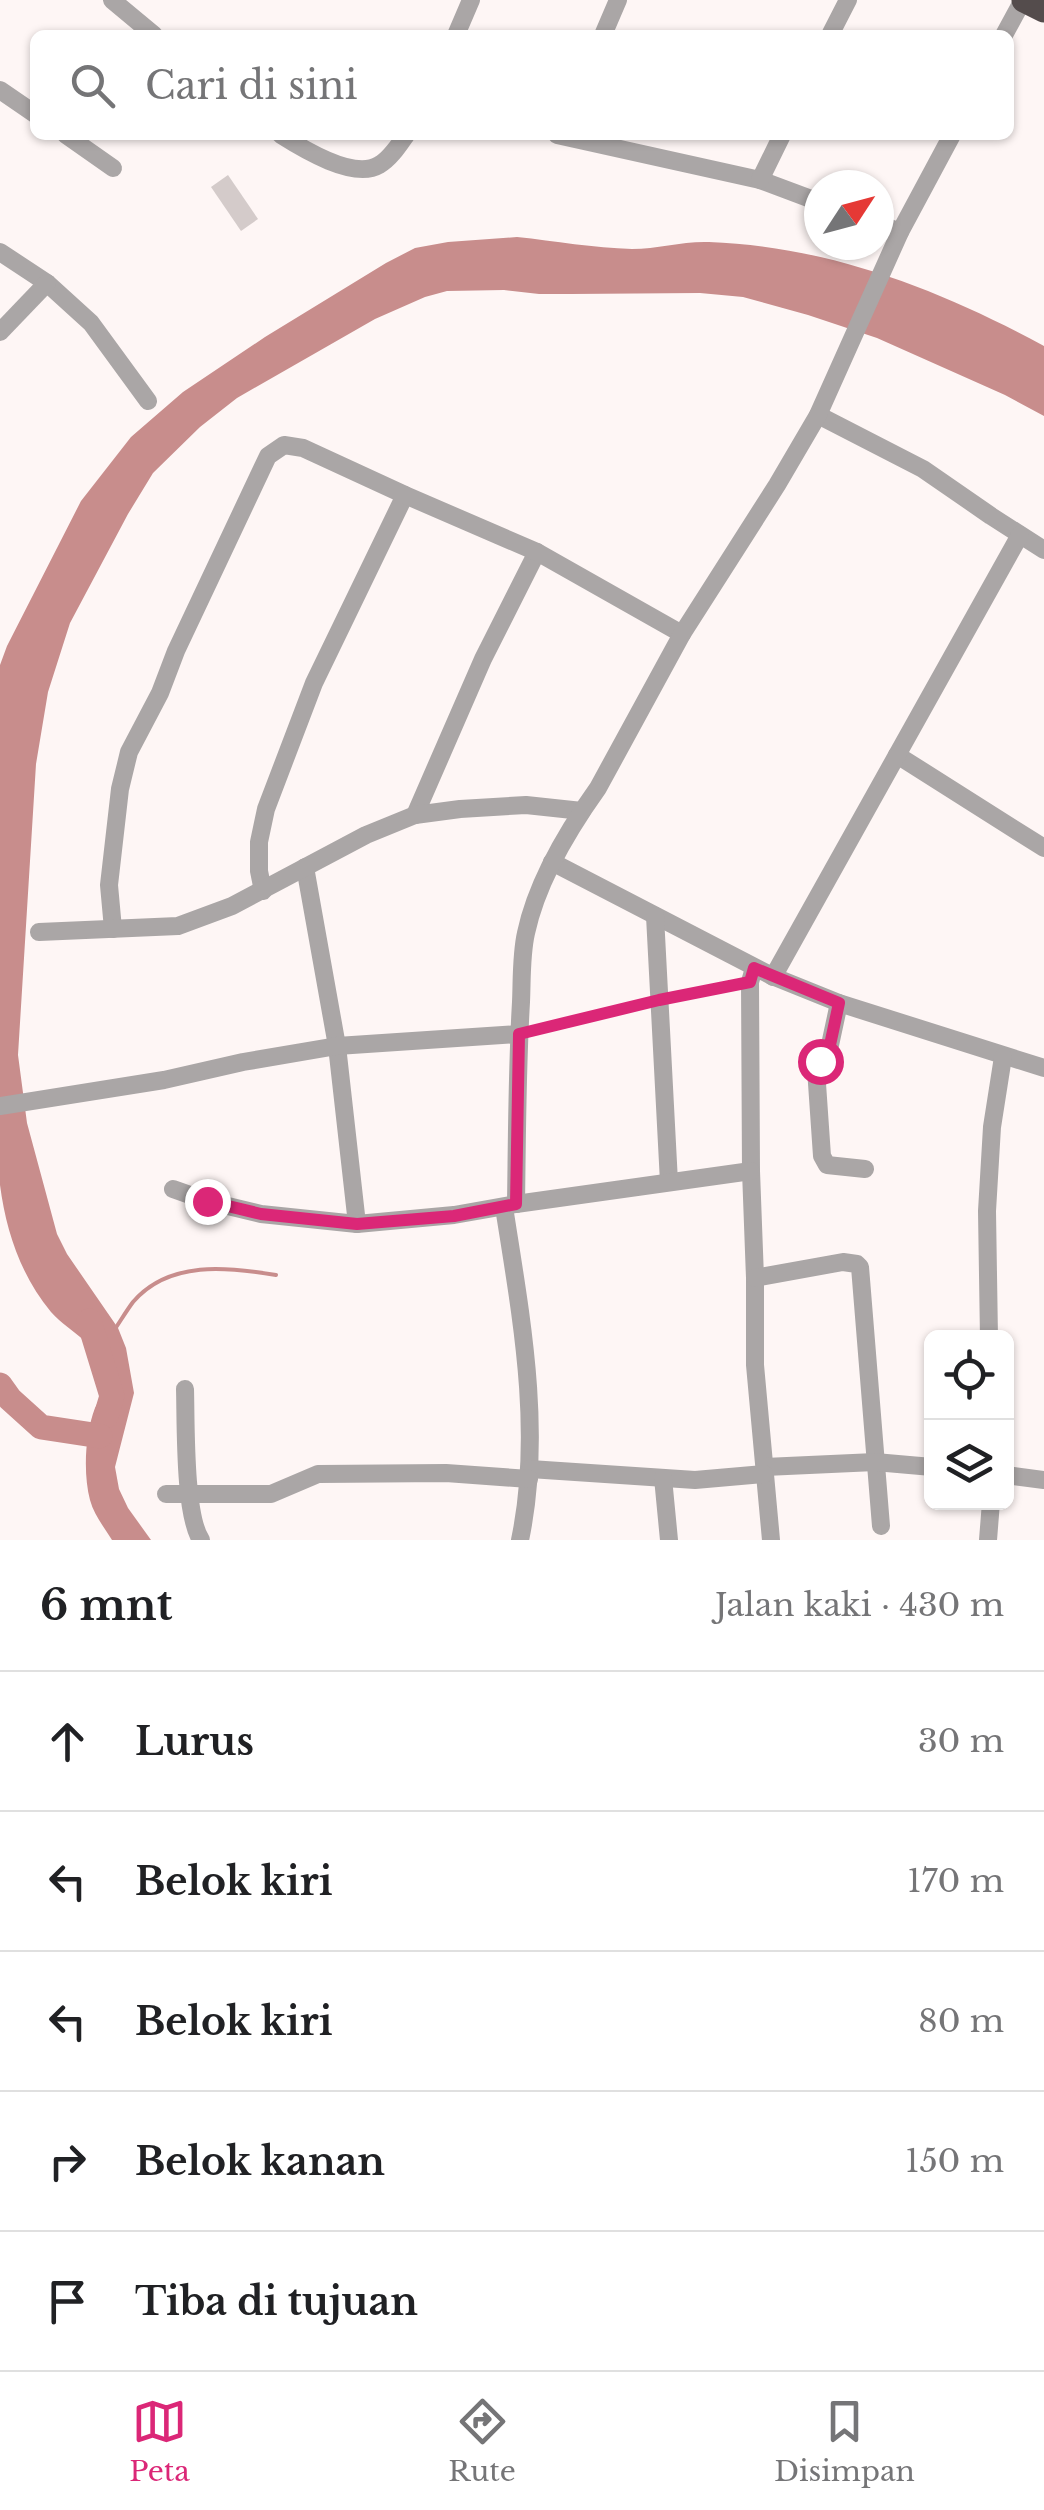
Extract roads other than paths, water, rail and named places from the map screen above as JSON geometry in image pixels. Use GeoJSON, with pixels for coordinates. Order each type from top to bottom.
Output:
{"type":"FeatureCollection","features":[{"type":"Feature","properties":{"kind":"highway"},"geometry":{"type":"LineString","coordinates":[[1024,0],[1044,10]]}},
{"type":"Feature","properties":{"kind":"street"},"geometry":{"type":"LineString","coordinates":[[112,0],[148,30]]}},
{"type":"Feature","properties":{"kind":"street"},"geometry":{"type":"LineString","coordinates":[[458,30],[471,0]]}},
{"type":"Feature","properties":{"kind":"street"},"geometry":{"type":"LineString","coordinates":[[605,30],[618,0]]}},
{"type":"Feature","properties":{"kind":"street"},"geometry":{"type":"LineString","coordinates":[[833,30],[848,0]]}},
{"type":"Feature","properties":{"kind":"street"},"geometry":{"type":"LineString","coordinates":[[1007,30],[1024,0]]}},
{"type":"Feature","properties":{"kind":"street"},"geometry":{"type":"LineString","coordinates":[[0,90],[30,111]]}},
{"type":"Feature","properties":{"kind":"street"},"geometry":{"type":"LineString","coordinates":[[73,140],[113,168]]}},
{"type":"Feature","properties":{"kind":"street"},"geometry":{"type":"LineString","coordinates":[[289,140],[348,168],[368,170],[382,164],[402,140]]}},
{"type":"Feature","properties":{"kind":"street"},"geometry":{"type":"LineString","coordinates":[[581,140],[760,180],[804,196]]}},
{"type":"Feature","properties":{"kind":"street"},"geometry":{"type":"LineString","coordinates":[[760,180],[780,140]]}},
{"type":"Feature","properties":{"kind":"street"},"geometry":{"type":"LineString","coordinates":[[520,1540],[530,1474],[531,1433],[510,1206],[525,936],[532,908],[552,862],[598,788],[682,634],[818,416],[900,232],[949,140]]}},
{"type":"Feature","properties":{"kind":"street"},"geometry":{"type":"LineString","coordinates":[[894,230],[900,232]]}},
{"type":"Feature","properties":{"kind":"street"},"geometry":{"type":"LineString","coordinates":[[0,252],[47,283],[91,323],[148,400]]}},
{"type":"Feature","properties":{"kind":"street"},"geometry":{"type":"LineString","coordinates":[[0,332],[47,283]]}},
{"type":"Feature","properties":{"kind":"street"},"geometry":{"type":"LineString","coordinates":[[818,416],[923,469],[1044,550]]}},
{"type":"Feature","properties":{"kind":"street"},"geometry":{"type":"LineString","coordinates":[[113,929],[109,885],[120,790],[129,752],[268,456],[284,445],[303,448],[537,552],[682,634]]}},
{"type":"Feature","properties":{"kind":"street"},"geometry":{"type":"LineString","coordinates":[[264,891],[259,842],[266,810],[314,683],[405,496]]}},
{"type":"Feature","properties":{"kind":"street"},"geometry":{"type":"LineString","coordinates":[[774,977],[1020,535]]}},
{"type":"Feature","properties":{"kind":"street"},"geometry":{"type":"LineString","coordinates":[[414,815],[492,640],[537,552]]}},
{"type":"Feature","properties":{"kind":"street"},"geometry":{"type":"LineString","coordinates":[[898,754],[1044,848]]}},
{"type":"Feature","properties":{"kind":"street"},"geometry":{"type":"LineString","coordinates":[[39,932],[178,926],[264,891],[366,835],[414,815],[526,805],[582,811]]}},
{"type":"Feature","properties":{"kind":"street"},"geometry":{"type":"LineString","coordinates":[[552,862],[655,916],[752,976],[774,977],[839,1003],[1044,1068]]}},
{"type":"Feature","properties":{"kind":"street"},"geometry":{"type":"LineString","coordinates":[[305,867],[337,1046],[357,1224]]}},
{"type":"Feature","properties":{"kind":"street"},"geometry":{"type":"LineString","coordinates":[[655,916],[669,1182]]}},
{"type":"Feature","properties":{"kind":"street"},"geometry":{"type":"LineString","coordinates":[[752,976],[755,1365],[771,1540]]}},
{"type":"Feature","properties":{"kind":"street"},"geometry":{"type":"LineString","coordinates":[[839,1003],[830,1045],[816,1069],[822,1156],[827,1164],[865,1168]]}},
{"type":"Feature","properties":{"kind":"street"},"geometry":{"type":"LineString","coordinates":[[0,1106],[164,1080],[337,1046],[519,1034]]}},
{"type":"Feature","properties":{"kind":"street"},"geometry":{"type":"LineString","coordinates":[[989,1330],[987,1211],[992,1126],[1003,1057]]}},
{"type":"Feature","properties":{"kind":"street"},"geometry":{"type":"LineString","coordinates":[[172,1189],[261,1214],[357,1224],[454,1216],[751,1172]]}},
{"type":"Feature","properties":{"kind":"street"},"geometry":{"type":"LineString","coordinates":[[756,1278],[842,1262],[860,1267],[882,1526]]}},
{"type":"Feature","properties":{"kind":"street"},"geometry":{"type":"LineString","coordinates":[[186,1389],[187,1467],[195,1525],[201,1540]]}},
{"type":"Feature","properties":{"kind":"street"},"geometry":{"type":"LineString","coordinates":[[166,1494],[271,1494],[318,1474],[530,1474],[695,1480],[875,1462],[924,1466]]}},
{"type":"Feature","properties":{"kind":"street"},"geometry":{"type":"LineString","coordinates":[[1014,1476],[1044,1480]]}},
{"type":"Feature","properties":{"kind":"street"},"geometry":{"type":"LineString","coordinates":[[663,1478],[670,1540]]}},
{"type":"Feature","properties":{"kind":"street"},"geometry":{"type":"LineString","coordinates":[[988,1540],[990,1510]]}},
{"type":"Feature","properties":{"kind":"waterway"},"geometry":{"type":"LineString","coordinates":[[115,1329],[148,1288],[181,1273],[219,1269],[276,1275]]}},
{"type":"Feature","properties":{"kind":"waterway"},"geometry":{"type":"LineString","coordinates":[[89,1321],[112,1396],[106,1416]]}},
{"type":"Feature","properties":{"kind":"waterway"},"geometry":{"type":"LineString","coordinates":[[0,1385],[41,1427],[100,1436]]}}]}
